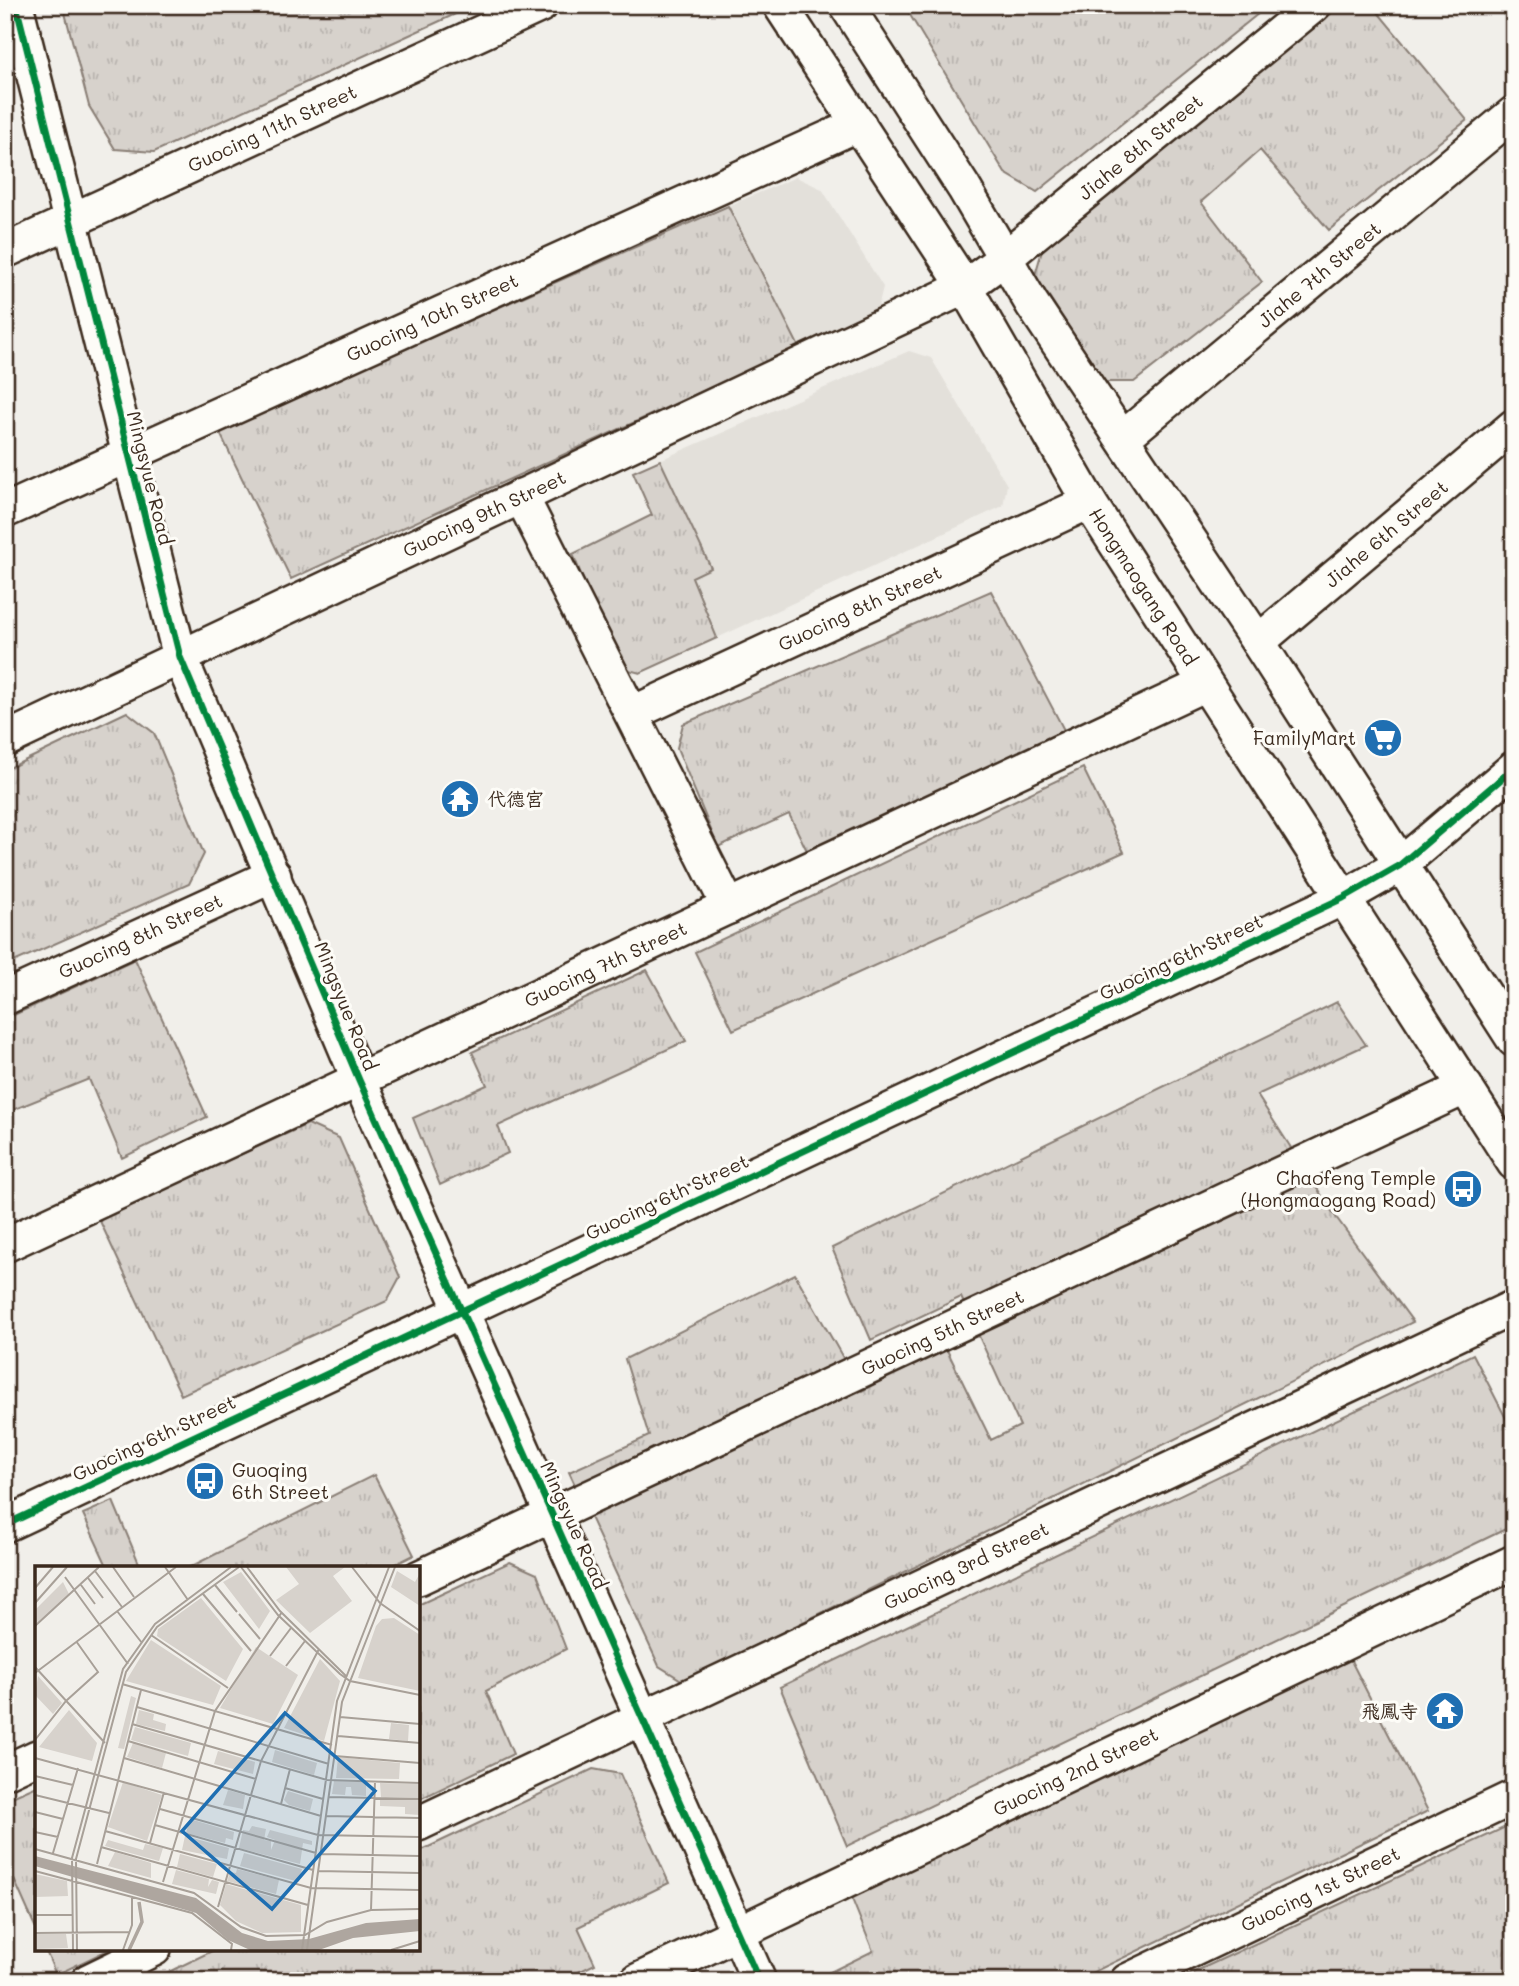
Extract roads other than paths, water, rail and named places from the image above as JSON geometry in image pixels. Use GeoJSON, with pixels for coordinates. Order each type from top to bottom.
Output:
{"type":"FeatureCollection","features":[{"type":"Feature","properties":{"kind":"street","name":"Mingsyue Road"},"geometry":{"type":"LineString","coordinates":[[16,5],[127,455],[180,657],[359,1080],[759,1981]]}},
{"type":"Feature","properties":{"kind":"street","name":"Guocing 11th Street"},"geometry":{"type":"LineString","coordinates":[[5,251],[541,5]]}},
{"type":"Feature","properties":{"kind":"street","name":"Hongmaogang Road"},"geometry":{"type":"LineString","coordinates":[[780,5],[965,287],[1089,502],[1514,1163]]}},
{"type":"Feature","properties":{"kind":"street"},"geometry":{"type":"LineString","coordinates":[[845,5],[964,188],[1032,304],[1124,437],[1514,1040]]}},
{"type":"Feature","properties":{"kind":"street","name":"Jiahe 8th Street"},"geometry":{"type":"LineString","coordinates":[[965,287],[1005,258],[1314,5]]}},
{"type":"Feature","properties":{"kind":"street","name":"Jiahe 7th Street"},"geometry":{"type":"LineString","coordinates":[[1124,437],[1514,113]]}},
{"type":"Feature","properties":{"kind":"street","name":"Guocing 10th Street"},"geometry":{"type":"LineString","coordinates":[[5,511],[859,124]]}},
{"type":"Feature","properties":{"kind":"street","name":"Guocing 9th Street"},"geometry":{"type":"LineString","coordinates":[[5,740],[965,287]]}},
{"type":"Feature","properties":{"kind":"street","name":"Jiahe 6th Street"},"geometry":{"type":"LineString","coordinates":[[1258,642],[1514,426]]}},
{"type":"Feature","properties":{"kind":"street"},"geometry":{"type":"LineString","coordinates":[[521,496],[729,907]]}},
{"type":"Feature","properties":{"kind":"street","name":"Guocing 8th Street"},"geometry":{"type":"LineString","coordinates":[[633,713],[1089,502]]}},
{"type":"Feature","properties":{"kind":"street","name":"Guocing 7th Street"},"geometry":{"type":"LineString","coordinates":[[5,1245],[1205,684]]}},
{"type":"Feature","properties":{"kind":"street","name":"Guocing 6th Street"},"geometry":{"type":"LineString","coordinates":[[5,1525],[1343,898],[1399,866],[1514,768]]}},
{"type":"Feature","properties":{"kind":"street","name":"Guocing 8th Street"},"geometry":{"type":"LineString","coordinates":[[5,998],[274,875]]}},
{"type":"Feature","properties":{"kind":"street","name":"Guocing 5th Street"},"geometry":{"type":"LineString","coordinates":[[420,1577],[1466,1087]]}},
{"type":"Feature","properties":{"kind":"street","name":"Guocing 3rd Street"},"geometry":{"type":"LineString","coordinates":[[420,1823],[1514,1307]]}},
{"type":"Feature","properties":{"kind":"street","name":"Guocing 2nd Street"},"geometry":{"type":"LineString","coordinates":[[637,1981],[1514,1562]]}},
{"type":"Feature","properties":{"kind":"street"},"geometry":{"type":"LineString","coordinates":[[5,1772],[35,1758]]}},
{"type":"Feature","properties":{"kind":"street","name":"Guocing 1st Street"},"geometry":{"type":"LineString","coordinates":[[1127,1981],[1514,1797]]}},
{"type":"Feature","properties":{"kind":"street"},"geometry":{"type":"LineString","coordinates":[[88,1981],[150,1951]]}},
{"type":"Feature","properties":{"kind":"place","name":"FamilyMart"},"geometry":{"type":"Point","coordinates":[1383,738]}},
{"type":"Feature","properties":{"kind":"place","name":"代德宮"},"geometry":{"type":"Point","coordinates":[460,799]}},
{"type":"Feature","properties":{"kind":"place","name":"Chaofeng Temple (Hongmaogang Road)"},"geometry":{"type":"Point","coordinates":[1463,1189]}},
{"type":"Feature","properties":{"kind":"place","name":"Guoqing 6th Street"},"geometry":{"type":"Point","coordinates":[205,1481]}},
{"type":"Feature","properties":{"kind":"place","name":"飛鳳寺"},"geometry":{"type":"Point","coordinates":[1445,1711]}}]}
